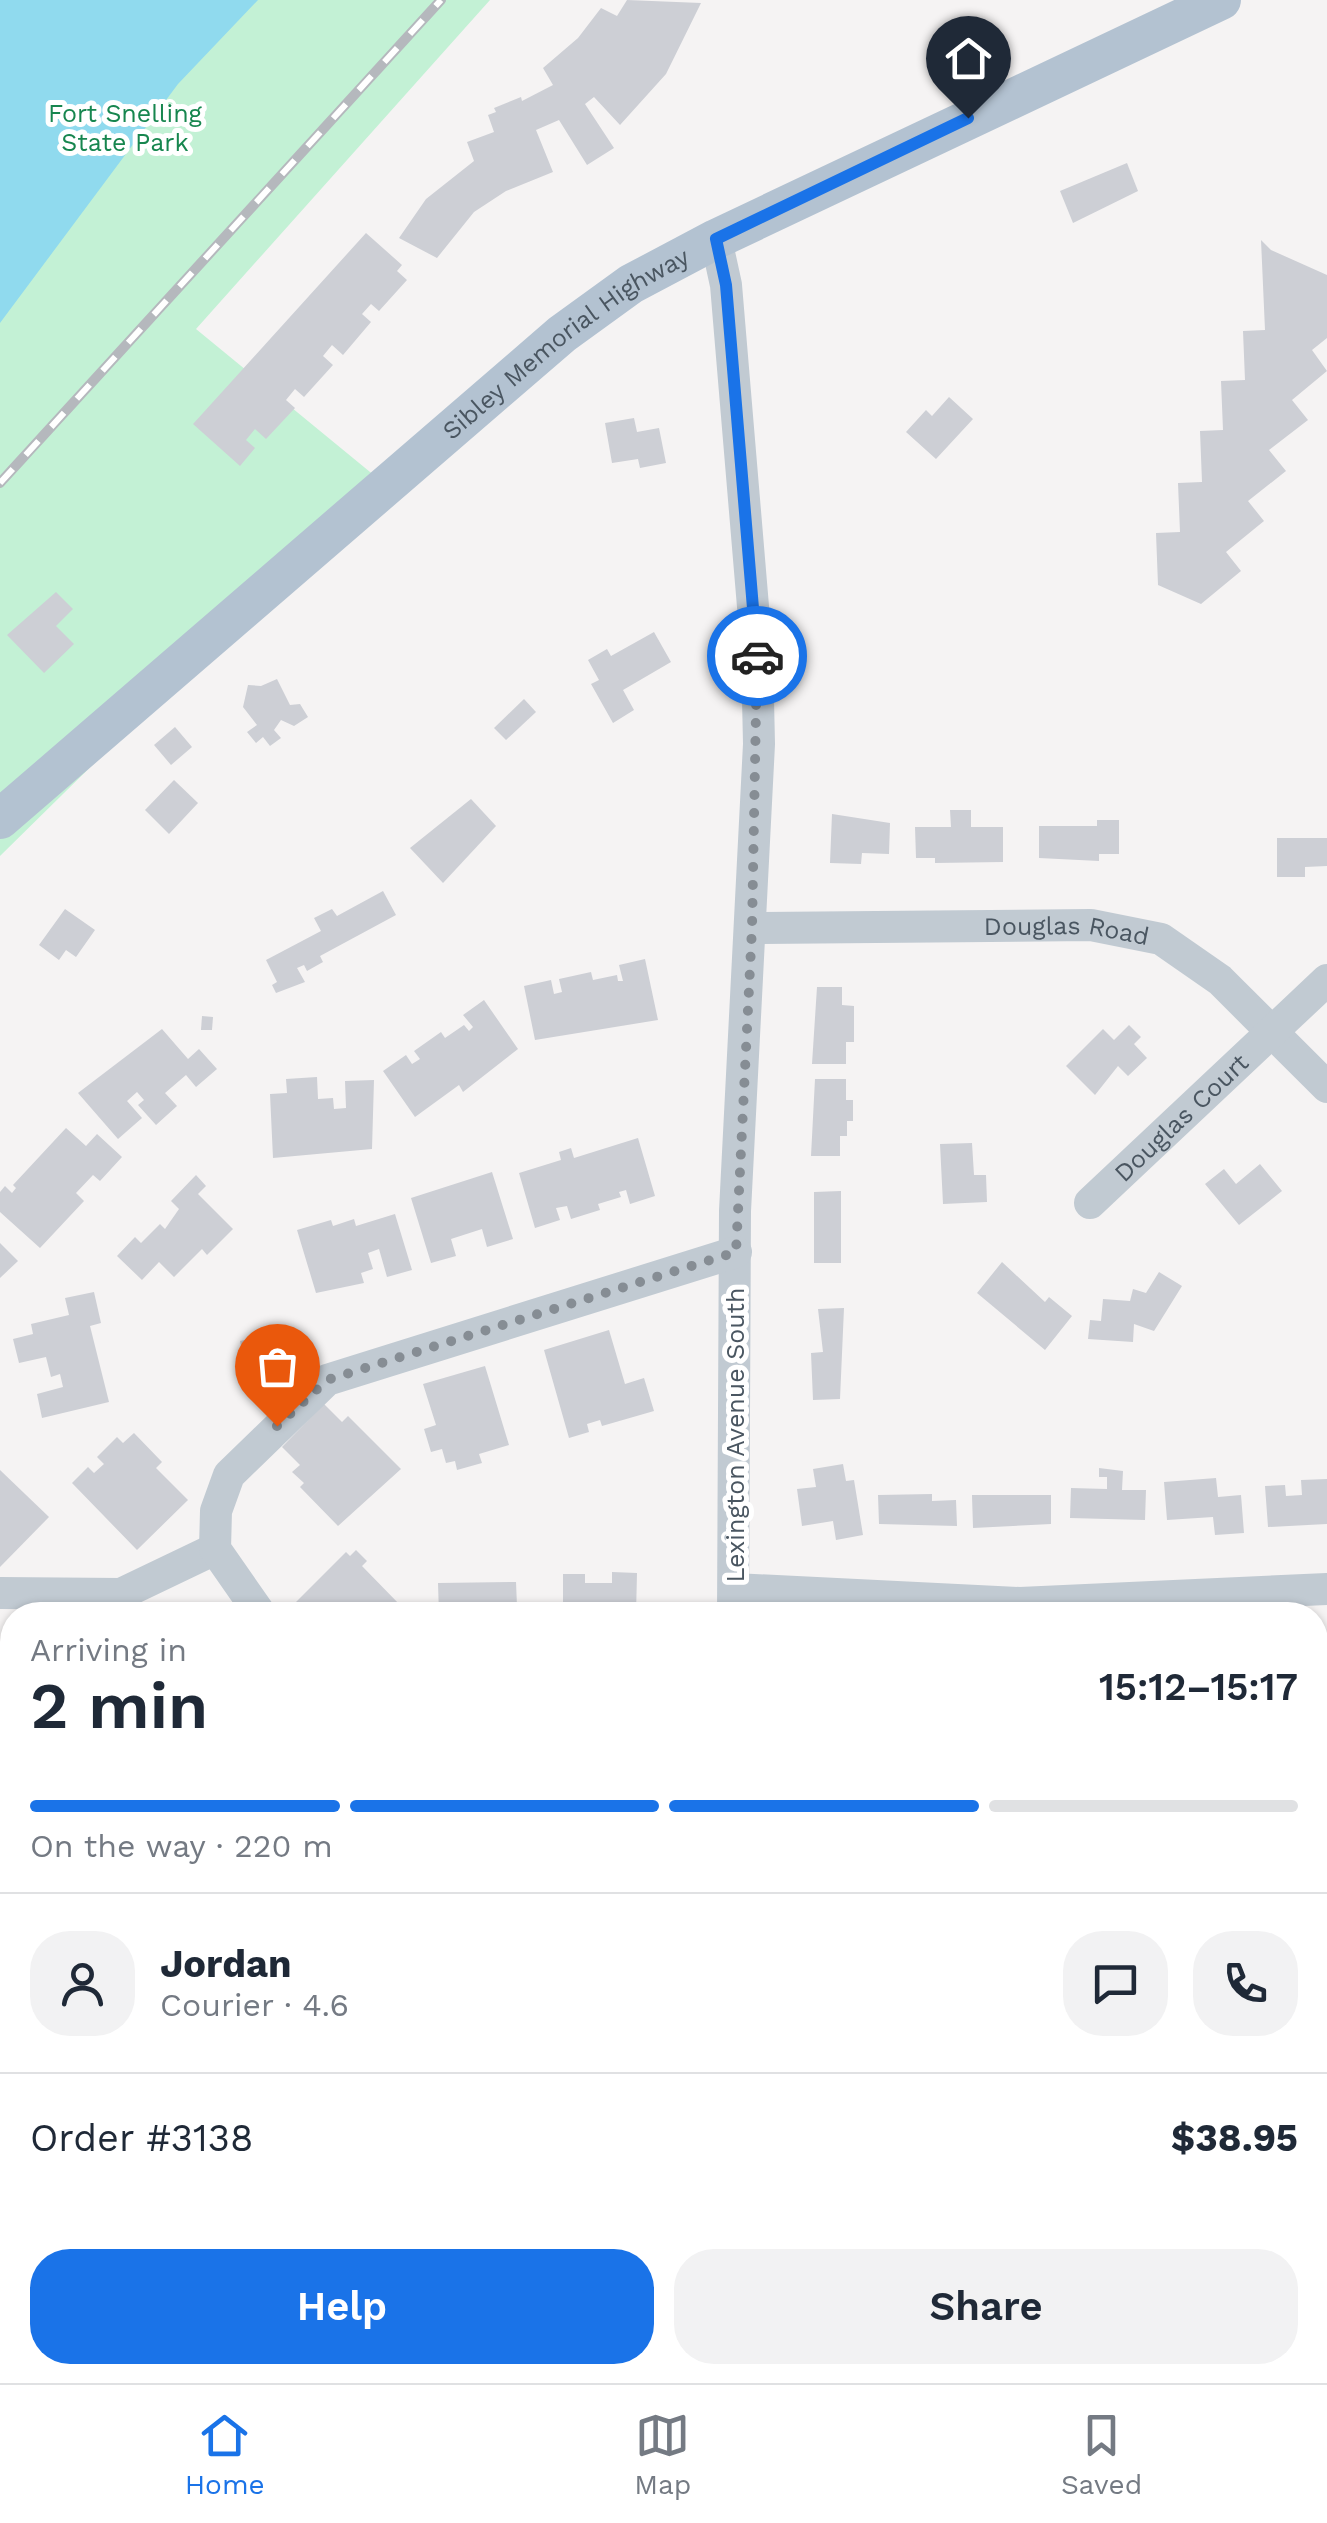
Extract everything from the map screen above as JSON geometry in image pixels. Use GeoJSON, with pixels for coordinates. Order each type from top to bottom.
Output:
{"type":"FeatureCollection","features":[{"type":"Feature","properties":{"kind":"main road","name":"Sibley Memorial Highway"},"geometry":{"type":"LineString","coordinates":[[0,819],[562,334],[631,284],[716,239],[1221,0]]}},
{"type":"Feature","properties":{"kind":"street","name":"Lexington Avenue South"},"geometry":{"type":"LineString","coordinates":[[716,239],[726,285],[757,654],[752,928],[736,1252],[734,1602]]}},
{"type":"Feature","properties":{"kind":"street","name":"Douglas Road"},"geometry":{"type":"LineString","coordinates":[[752,928],[1091,925],[1160,939],[1220,980],[1327,1087]]}},
{"type":"Feature","properties":{"kind":"street"},"geometry":{"type":"LineString","coordinates":[[1270,1031],[1327,980]]}},
{"type":"Feature","properties":{"kind":"street","name":"Douglas Court"},"geometry":{"type":"LineString","coordinates":[[1090,1203],[1270,1031]]}},
{"type":"Feature","properties":{"kind":"street"},"geometry":{"type":"LineString","coordinates":[[252,1602],[215,1550],[216,1511],[230,1476],[327,1380],[736,1252]]}},
{"type":"Feature","properties":{"kind":"street"},"geometry":{"type":"LineString","coordinates":[[0,1593],[121,1594],[215,1550]]}},
{"type":"Feature","properties":{"kind":"street"},"geometry":{"type":"LineString","coordinates":[[1204,1602],[1327,1589]]}},
{"type":"Feature","properties":{"kind":"green space","name":"Fort Snelling State Park"},"geometry":{"type":"Polygon","coordinates":[[[0,0],[490,0],[196,329],[381,481],[0,856],[0,0]]]}},
{"type":"Feature","properties":{"kind":"water"},"geometry":{"type":"Polygon","coordinates":[[[0,0],[258,0],[178,84],[0,323],[0,0]]]}},
{"type":"Feature","properties":{"kind":"building"},"geometry":{"type":"Polygon","coordinates":[[[627,0],[701,3],[666,74],[620,125],[594,97],[585,104],[614,148],[587,165],[559,120],[536,130],[553,172],[506,191],[474,212],[437,258],[399,238],[426,199],[474,161],[467,142],[494,132],[488,115],[496,112],[494,108],[521,97],[522,101],[553,85],[543,68],[578,38],[601,8],[617,16],[627,0]]]}},
{"type":"Feature","properties":{"kind":"building"},"geometry":{"type":"Polygon","coordinates":[[[1127,163],[1138,191],[1073,223],[1060,191],[1127,163]]]}},
{"type":"Feature","properties":{"kind":"building"},"geometry":{"type":"Polygon","coordinates":[[[366,233],[402,265],[397,271],[407,280],[379,311],[371,304],[362,314],[371,322],[343,355],[332,345],[323,356],[333,365],[304,397],[295,389],[286,400],[295,408],[266,439],[255,429],[246,440],[255,448],[240,466],[193,424],[366,233]]]}},
{"type":"Feature","properties":{"kind":"building"},"geometry":{"type":"Polygon","coordinates":[[[1261,240],[1271,250],[1327,275],[1327,338],[1312,350],[1327,371],[1292,400],[1308,420],[1269,450],[1286,471],[1248,501],[1264,521],[1226,552],[1241,571],[1201,604],[1158,585],[1156,533],[1180,532],[1178,483],[1202,482],[1200,431],[1223,430],[1221,381],[1245,380],[1243,331],[1265,330],[1261,240]]]}},
{"type":"Feature","properties":{"kind":"building"},"geometry":{"type":"Polygon","coordinates":[[[949,397],[973,419],[936,459],[906,432],[926,410],[932,416],[949,397]]]}},
{"type":"Feature","properties":{"kind":"building"},"geometry":{"type":"Polygon","coordinates":[[[634,418],[637,432],[659,428],[666,463],[640,468],[638,459],[612,463],[605,423],[634,418]]]}},
{"type":"Feature","properties":{"kind":"building"},"geometry":{"type":"Polygon","coordinates":[[[56,592],[73,609],[56,626],[74,644],[44,673],[7,635],[56,592]]]}},
{"type":"Feature","properties":{"kind":"building"},"geometry":{"type":"Polygon","coordinates":[[[654,632],[671,662],[623,690],[634,710],[613,723],[591,684],[599,680],[588,660],[607,649],[611,656],[654,632]]]}},
{"type":"Feature","properties":{"kind":"building"},"geometry":{"type":"Polygon","coordinates":[[[277,679],[290,705],[300,704],[308,717],[294,726],[281,720],[274,730],[281,738],[270,746],[263,737],[256,743],[247,732],[257,725],[243,707],[248,685],[261,686],[277,679]]]}},
{"type":"Feature","properties":{"kind":"building"},"geometry":{"type":"Polygon","coordinates":[[[524,699],[536,712],[506,740],[494,728],[524,699]]]}},
{"type":"Feature","properties":{"kind":"building"},"geometry":{"type":"Polygon","coordinates":[[[175,727],[192,747],[171,765],[154,745],[175,727]]]}},
{"type":"Feature","properties":{"kind":"building"},"geometry":{"type":"Polygon","coordinates":[[[174,780],[198,803],[169,834],[145,810],[174,780]]]}},
{"type":"Feature","properties":{"kind":"building"},"geometry":{"type":"Polygon","coordinates":[[[471,799],[496,826],[443,883],[410,848],[471,799]]]}},
{"type":"Feature","properties":{"kind":"building"},"geometry":{"type":"Polygon","coordinates":[[[950,810],[971,810],[971,827],[1003,827],[1003,862],[935,863],[935,858],[916,858],[915,827],[951,827],[950,810]]]}},
{"type":"Feature","properties":{"kind":"building"},"geometry":{"type":"Polygon","coordinates":[[[832,814],[890,823],[889,854],[862,853],[861,864],[830,863],[832,814]]]}},
{"type":"Feature","properties":{"kind":"building"},"geometry":{"type":"Polygon","coordinates":[[[1097,820],[1119,820],[1119,854],[1099,854],[1099,861],[1039,858],[1039,826],[1097,826],[1097,820]]]}},
{"type":"Feature","properties":{"kind":"building"},"geometry":{"type":"Polygon","coordinates":[[[1277,838],[1327,838],[1327,866],[1305,867],[1305,877],[1277,877],[1277,838]]]}},
{"type":"Feature","properties":{"kind":"building"},"geometry":{"type":"Polygon","coordinates":[[[383,891],[396,915],[320,956],[323,962],[307,971],[304,965],[297,968],[305,982],[276,993],[272,985],[277,982],[266,960],[321,931],[314,918],[332,909],[337,916],[383,891]]]}},
{"type":"Feature","properties":{"kind":"building"},"geometry":{"type":"Polygon","coordinates":[[[65,909],[95,930],[76,957],[66,950],[59,960],[39,945],[65,909]]]}},
{"type":"Feature","properties":{"kind":"building"},"geometry":{"type":"Polygon","coordinates":[[[645,959],[658,1020],[535,1040],[524,986],[551,980],[554,994],[562,992],[559,979],[591,972],[593,980],[617,975],[618,981],[623,981],[619,965],[645,959]]]}},
{"type":"Feature","properties":{"kind":"building"},"geometry":{"type":"Polygon","coordinates":[[[817,987],[842,987],[842,1005],[854,1006],[854,1042],[846,1042],[846,1064],[812,1064],[817,987]]]}},
{"type":"Feature","properties":{"kind":"building"},"geometry":{"type":"Polygon","coordinates":[[[484,1000],[518,1049],[463,1092],[459,1085],[415,1117],[383,1071],[406,1055],[412,1064],[420,1059],[414,1051],[441,1032],[445,1038],[464,1025],[469,1031],[473,1027],[463,1015],[484,1000]]]}},
{"type":"Feature","properties":{"kind":"building"},"geometry":{"type":"Polygon","coordinates":[[[202,1016],[213,1017],[212,1030],[201,1030],[202,1016]]]}},
{"type":"Feature","properties":{"kind":"building"},"geometry":{"type":"Polygon","coordinates":[[[1129,1025],[1141,1037],[1134,1044],[1147,1058],[1128,1076],[1118,1066],[1095,1095],[1066,1066],[1103,1029],[1114,1040],[1129,1025]]]}},
{"type":"Feature","properties":{"kind":"building"},"geometry":{"type":"Polygon","coordinates":[[[162,1029],[188,1059],[199,1049],[217,1069],[196,1087],[186,1075],[165,1093],[177,1106],[156,1125],[138,1105],[144,1100],[137,1092],[127,1101],[142,1118],[118,1139],[78,1093],[162,1029]]]}},
{"type":"Feature","properties":{"kind":"building"},"geometry":{"type":"Polygon","coordinates":[[[317,1077],[318,1099],[333,1098],[334,1109],[346,1108],[345,1081],[374,1080],[372,1149],[273,1158],[270,1094],[287,1093],[286,1079],[317,1077]]]}},
{"type":"Feature","properties":{"kind":"building"},"geometry":{"type":"Polygon","coordinates":[[[815,1079],[846,1079],[846,1100],[853,1100],[853,1121],[847,1121],[847,1136],[840,1136],[840,1156],[811,1156],[815,1079]]]}},
{"type":"Feature","properties":{"kind":"building"},"geometry":{"type":"Polygon","coordinates":[[[66,1128],[86,1146],[97,1134],[122,1157],[100,1181],[93,1175],[76,1193],[84,1201],[40,1248],[0,1212],[0,1192],[5,1186],[12,1193],[16,1188],[13,1185],[66,1128]]]}},
{"type":"Feature","properties":{"kind":"building"},"geometry":{"type":"Polygon","coordinates":[[[638,1138],[655,1196],[630,1204],[626,1190],[619,1192],[621,1197],[598,1204],[600,1210],[571,1219],[567,1206],[556,1208],[560,1220],[535,1228],[519,1173],[561,1160],[559,1152],[571,1148],[574,1158],[638,1138]]]}},
{"type":"Feature","properties":{"kind":"building"},"geometry":{"type":"Polygon","coordinates":[[[972,1143],[974,1175],[986,1175],[987,1202],[943,1204],[940,1144],[972,1143]]]}},
{"type":"Feature","properties":{"kind":"building"},"geometry":{"type":"Polygon","coordinates":[[[1260,1164],[1282,1191],[1239,1225],[1205,1184],[1224,1169],[1236,1184],[1260,1164]]]}},
{"type":"Feature","properties":{"kind":"building"},"geometry":{"type":"Polygon","coordinates":[[[492,1172],[513,1239],[487,1247],[482,1229],[451,1239],[456,1256],[431,1263],[411,1198],[492,1172]]]}},
{"type":"Feature","properties":{"kind":"building"},"geometry":{"type":"Polygon","coordinates":[[[196,1175],[206,1186],[198,1194],[233,1229],[207,1255],[202,1249],[174,1277],[159,1262],[142,1280],[117,1256],[135,1237],[141,1243],[160,1224],[165,1229],[179,1209],[171,1201],[196,1175]]]}},
{"type":"Feature","properties":{"kind":"building"},"geometry":{"type":"Polygon","coordinates":[[[841,1191],[841,1263],[814,1263],[814,1192],[841,1191]]]}},
{"type":"Feature","properties":{"kind":"building"},"geometry":{"type":"Polygon","coordinates":[[[395,1214],[412,1270],[387,1277],[379,1249],[368,1253],[373,1269],[361,1273],[364,1283],[316,1293],[297,1230],[331,1220],[333,1226],[354,1219],[356,1226],[395,1214]]]}},
{"type":"Feature","properties":{"kind":"building"},"geometry":{"type":"Polygon","coordinates":[[[0,1243],[18,1261],[0,1278],[0,1243]]]}},
{"type":"Feature","properties":{"kind":"building"},"geometry":{"type":"Polygon","coordinates":[[[1002,1262],[1045,1302],[1049,1297],[1072,1316],[1045,1350],[977,1293],[1002,1262]]]}},
{"type":"Feature","properties":{"kind":"building"},"geometry":{"type":"Polygon","coordinates":[[[1159,1272],[1182,1286],[1154,1331],[1134,1324],[1133,1342],[1088,1339],[1090,1320],[1101,1321],[1103,1299],[1130,1301],[1133,1289],[1146,1293],[1159,1272]]]}},
{"type":"Feature","properties":{"kind":"building"},"geometry":{"type":"Polygon","coordinates":[[[94,1292],[101,1323],[90,1326],[109,1402],[42,1418],[37,1394],[63,1387],[60,1374],[51,1377],[46,1357],[19,1363],[13,1339],[33,1334],[31,1324],[69,1315],[65,1298],[94,1292]]]}},
{"type":"Feature","properties":{"kind":"building"},"geometry":{"type":"Polygon","coordinates":[[[844,1308],[840,1399],[813,1400],[811,1353],[823,1352],[818,1309],[844,1308]]]}},
{"type":"Feature","properties":{"kind":"building"},"geometry":{"type":"Polygon","coordinates":[[[609,1330],[625,1384],[644,1378],[654,1411],[602,1426],[600,1420],[587,1424],[589,1432],[569,1438],[544,1350],[609,1330]]]}},
{"type":"Feature","properties":{"kind":"building"},"geometry":{"type":"Polygon","coordinates":[[[263,1336],[268,1356],[244,1361],[240,1341],[263,1336]]]}},
{"type":"Feature","properties":{"kind":"building"},"geometry":{"type":"Polygon","coordinates":[[[485,1366],[509,1445],[479,1454],[482,1463],[457,1470],[455,1461],[446,1463],[442,1449],[431,1452],[424,1429],[436,1425],[423,1384],[485,1366]]]}},
{"type":"Feature","properties":{"kind":"building"},"geometry":{"type":"Polygon","coordinates":[[[324,1404],[342,1422],[348,1416],[401,1469],[338,1526],[300,1487],[304,1483],[292,1472],[300,1465],[282,1447],[324,1404]]]}},
{"type":"Feature","properties":{"kind":"building"},"geometry":{"type":"Polygon","coordinates":[[[134,1433],[162,1462],[156,1468],[188,1500],[137,1550],[72,1483],[88,1467],[94,1473],[104,1464],[97,1457],[117,1437],[123,1443],[134,1433]]]}},
{"type":"Feature","properties":{"kind":"building"},"geometry":{"type":"Polygon","coordinates":[[[843,1464],[846,1481],[854,1480],[863,1535],[836,1540],[833,1521],[802,1526],[797,1489],[816,1487],[813,1469],[843,1464]]]}},
{"type":"Feature","properties":{"kind":"building"},"geometry":{"type":"Polygon","coordinates":[[[1099,1468],[1123,1471],[1122,1490],[1146,1490],[1145,1520],[1070,1518],[1071,1488],[1107,1489],[1107,1477],[1099,1477],[1099,1468]]]}},
{"type":"Feature","properties":{"kind":"building"},"geometry":{"type":"Polygon","coordinates":[[[0,1470],[49,1517],[0,1567],[0,1470]]]}},
{"type":"Feature","properties":{"kind":"building"},"geometry":{"type":"Polygon","coordinates":[[[1216,1478],[1218,1497],[1241,1495],[1244,1533],[1215,1535],[1213,1517],[1167,1520],[1164,1482],[1216,1478]]]}},
{"type":"Feature","properties":{"kind":"building"},"geometry":{"type":"Polygon","coordinates":[[[1327,1479],[1327,1524],[1268,1527],[1265,1486],[1285,1485],[1286,1496],[1302,1495],[1301,1480],[1327,1479]]]}},
{"type":"Feature","properties":{"kind":"building"},"geometry":{"type":"Polygon","coordinates":[[[932,1494],[932,1501],[956,1500],[957,1526],[879,1524],[878,1495],[932,1494]]]}},
{"type":"Feature","properties":{"kind":"building"},"geometry":{"type":"Polygon","coordinates":[[[972,1495],[1051,1495],[1051,1524],[973,1528],[972,1495]]]}},
{"type":"Feature","properties":{"kind":"building"},"geometry":{"type":"Polygon","coordinates":[[[356,1550],[367,1561],[362,1566],[397,1602],[296,1602],[346,1552],[350,1556],[356,1550]]]}},
{"type":"Feature","properties":{"kind":"building"},"geometry":{"type":"Polygon","coordinates":[[[612,1572],[637,1573],[636,1602],[563,1602],[563,1574],[585,1574],[585,1583],[612,1583],[612,1572]]]}},
{"type":"Feature","properties":{"kind":"building"},"geometry":{"type":"Polygon","coordinates":[[[516,1582],[517,1602],[439,1602],[438,1583],[516,1582]]]}},
{"type":"Feature","properties":{"kind":"railway"},"geometry":{"type":"LineString","coordinates":[[0,483],[441,0]]}},
{"type":"Feature","properties":{"kind":"way so far"},"geometry":{"type":"LineString","coordinates":[[277,1426],[327,1380],[736,1252],[735,1210],[752,928],[757,656]]}},
{"type":"Feature","properties":{"kind":"route"},"geometry":{"type":"LineString","coordinates":[[757,656],[726,285],[716,239],[968,118]]}}]}
